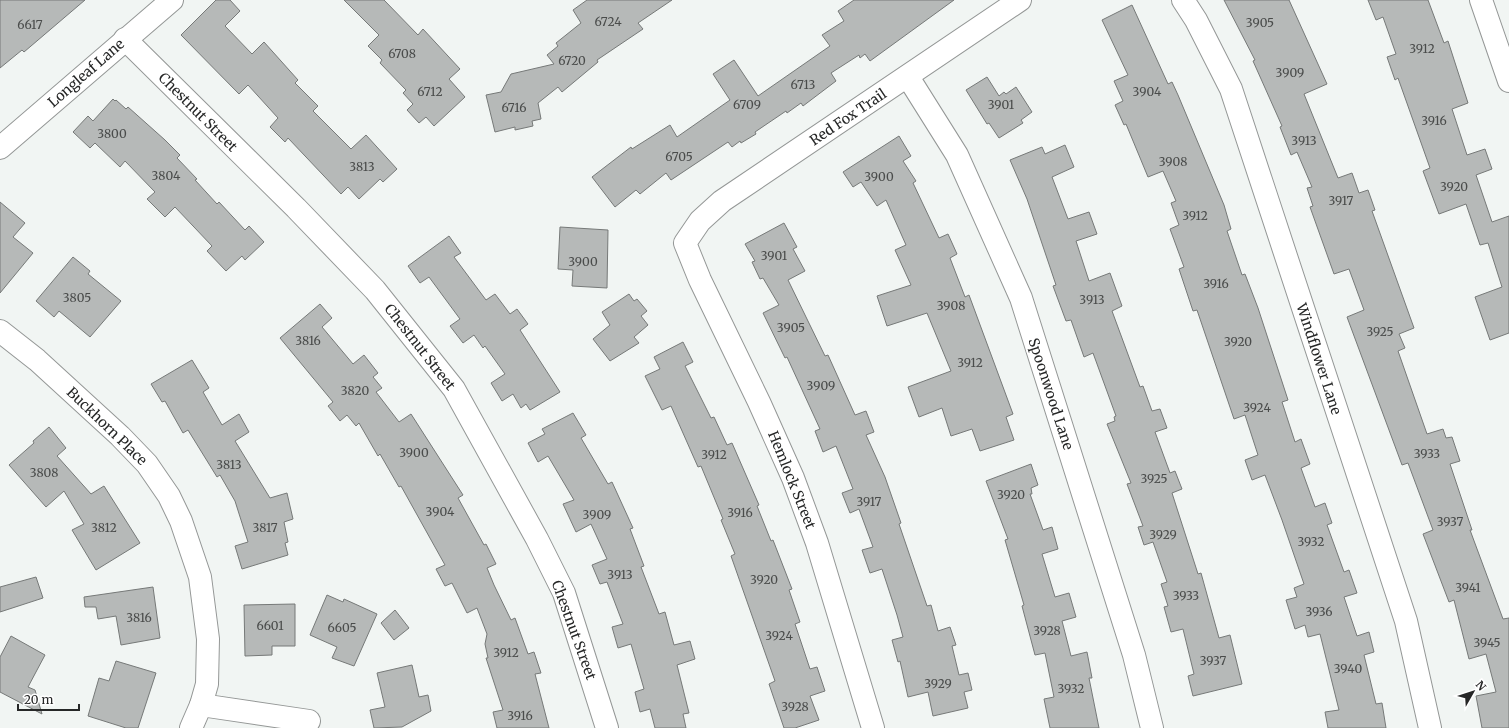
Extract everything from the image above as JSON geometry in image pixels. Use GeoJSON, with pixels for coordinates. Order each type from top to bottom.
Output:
{"type":"FeatureCollection","features":[{"type":"Feature","properties":{"kind":"street","name":"Longleaf Lane"},"geometry":{"type":"LineString","coordinates":[[0,148],[172,0]]}},
{"type":"Feature","properties":{"kind":"street","name":"Red Fox Trail"},"geometry":{"type":"LineString","coordinates":[[685,243],[700,221],[722,201],[908,77],[1020,0]]}},
{"type":"Feature","properties":{"kind":"street","name":"Windflower Lane"},"geometry":{"type":"LineString","coordinates":[[1183,0],[1196,20],[1230,89],[1406,621],[1430,728]]}},
{"type":"Feature","properties":{"kind":"street"},"geometry":{"type":"LineString","coordinates":[[1481,0],[1509,81]]}},
{"type":"Feature","properties":{"kind":"street","name":"Chestnut Street"},"geometry":{"type":"LineString","coordinates":[[125,39],[296,208],[375,290],[454,390],[537,539],[564,593],[607,728]]}},
{"type":"Feature","properties":{"kind":"street","name":"Spoonwood Lane"},"geometry":{"type":"LineString","coordinates":[[908,77],[957,155],[1021,298],[1134,655],[1152,728]]}},
{"type":"Feature","properties":{"kind":"street","name":"Hemlock Street"},"geometry":{"type":"LineString","coordinates":[[685,243],[700,280],[759,402],[793,478],[817,543],[874,728]]}},
{"type":"Feature","properties":{"kind":"street","name":"Buckhorn Place"},"geometry":{"type":"LineString","coordinates":[[0,331],[37,360],[120,436],[147,464],[169,496],[181,521],[200,577],[208,639],[207,684],[201,705],[191,728]]}},
{"type":"Feature","properties":{"kind":"street"},"geometry":{"type":"LineString","coordinates":[[201,705],[310,721]]}},
{"type":"Feature","properties":{"kind":"building"},"geometry":{"type":"Polygon","coordinates":[[[0,0],[85,0],[24,52],[22,50],[0,68],[0,0]]]}},
{"type":"Feature","properties":{"kind":"building"},"geometry":{"type":"Polygon","coordinates":[[[216,0],[230,0],[240,11],[225,26],[252,54],[264,42],[298,80],[295,83],[318,106],[313,111],[351,149],[366,135],[397,169],[383,182],[380,179],[359,199],[348,187],[341,194],[288,138],[285,142],[270,127],[278,118],[248,85],[239,94],[181,35],[216,0]]]}},
{"type":"Feature","properties":{"kind":"building"},"geometry":{"type":"Polygon","coordinates":[[[344,0],[384,0],[418,35],[423,29],[460,69],[449,79],[465,97],[434,126],[426,117],[419,123],[407,110],[413,104],[403,93],[406,90],[380,63],[382,60],[368,46],[379,35],[344,0]]]}},
{"type":"Feature","properties":{"kind":"building"},"geometry":{"type":"Polygon","coordinates":[[[587,0],[672,0],[638,23],[643,29],[597,60],[598,62],[562,92],[558,87],[538,103],[541,119],[532,121],[533,126],[515,130],[515,127],[495,132],[486,95],[501,92],[511,74],[554,64],[547,55],[558,46],[556,43],[581,23],[573,10],[587,0]]]}},
{"type":"Feature","properties":{"kind":"building"},"geometry":{"type":"Polygon","coordinates":[[[854,0],[954,0],[870,61],[865,54],[860,58],[859,55],[831,73],[836,81],[803,106],[801,103],[787,113],[786,111],[755,132],[756,134],[741,143],[740,141],[732,147],[728,142],[671,180],[666,173],[640,194],[636,190],[615,207],[592,177],[631,147],[632,149],[670,125],[677,137],[730,100],[713,74],[734,60],[758,96],[830,46],[822,35],[844,21],[838,11],[854,0]]]}},
{"type":"Feature","properties":{"kind":"building"},"geometry":{"type":"Polygon","coordinates":[[[1224,0],[1289,0],[1327,84],[1304,94],[1338,178],[1352,173],[1359,193],[1368,190],[1375,210],[1372,211],[1414,328],[1399,334],[1405,348],[1398,351],[1427,434],[1443,429],[1446,438],[1452,437],[1460,461],[1450,464],[1472,530],[1470,530],[1503,619],[1509,618],[1509,728],[1482,728],[1476,696],[1496,692],[1486,654],[1469,659],[1454,600],[1449,602],[1423,534],[1433,530],[1408,463],[1402,465],[1347,317],[1364,310],[1349,269],[1334,274],[1310,207],[1313,206],[1307,188],[1312,187],[1297,152],[1291,155],[1280,127],[1282,126],[1253,61],[1255,60],[1224,0]]]}},
{"type":"Feature","properties":{"kind":"building"},"geometry":{"type":"Polygon","coordinates":[[[1368,0],[1428,0],[1444,43],[1448,41],[1468,103],[1452,109],[1467,155],[1485,149],[1492,169],[1476,175],[1492,222],[1509,216],[1509,333],[1490,340],[1475,297],[1502,287],[1488,243],[1480,245],[1466,204],[1439,214],[1423,171],[1430,168],[1398,78],[1395,80],[1387,57],[1396,54],[1383,17],[1376,20],[1368,0]]]}},
{"type":"Feature","properties":{"kind":"building"},"geometry":{"type":"Polygon","coordinates":[[[1132,5],[1168,84],[1172,82],[1178,95],[1224,205],[1231,229],[1227,231],[1242,275],[1245,274],[1258,308],[1288,400],[1282,402],[1295,442],[1301,439],[1310,464],[1301,468],[1315,507],[1325,503],[1332,523],[1327,525],[1344,572],[1349,570],[1357,593],[1344,597],[1357,636],[1369,632],[1374,652],[1364,655],[1376,704],[1382,703],[1386,728],[1328,728],[1325,712],[1339,710],[1320,634],[1308,637],[1305,625],[1295,629],[1286,600],[1297,597],[1294,588],[1304,584],[1265,475],[1252,480],[1245,460],[1258,455],[1245,415],[1234,419],[1197,310],[1193,311],[1179,269],[1184,267],[1170,229],[1179,225],[1171,203],[1176,201],[1163,171],[1148,177],[1126,124],[1124,125],[1115,105],[1123,101],[1114,81],[1128,75],[1102,20],[1132,5]]]}},
{"type":"Feature","properties":{"kind":"building"},"geometry":{"type":"Polygon","coordinates":[[[987,77],[999,96],[1004,92],[1006,94],[1016,87],[1032,112],[1021,120],[1023,123],[999,138],[989,123],[987,124],[966,90],[987,77]]]}},
{"type":"Feature","properties":{"kind":"building"},"geometry":{"type":"Polygon","coordinates":[[[113,99],[126,109],[128,107],[165,140],[180,155],[177,158],[197,179],[195,180],[217,204],[219,202],[245,230],[249,226],[264,242],[245,260],[242,256],[226,271],[207,251],[212,246],[175,207],[165,217],[147,199],[155,192],[125,161],[120,167],[95,143],[90,148],[73,132],[88,116],[93,121],[113,99]]]}},
{"type":"Feature","properties":{"kind":"building"},"geometry":{"type":"Polygon","coordinates":[[[899,136],[911,156],[903,161],[916,181],[913,183],[939,238],[948,234],[957,254],[950,258],[965,297],[969,295],[1013,414],[1006,417],[1014,440],[980,451],[972,429],[951,436],[942,408],[919,417],[908,387],[951,371],[927,313],[887,326],[877,296],[911,285],[895,250],[906,245],[886,200],[877,206],[861,182],[853,187],[843,172],[899,136]]]}},
{"type":"Feature","properties":{"kind":"building"},"geometry":{"type":"Polygon","coordinates":[[[1065,145],[1074,167],[1052,177],[1068,219],[1089,212],[1097,234],[1076,241],[1089,281],[1110,273],[1122,306],[1112,311],[1140,387],[1143,386],[1152,411],[1160,409],[1167,428],[1155,432],[1170,473],[1175,471],[1182,489],[1172,493],[1198,574],[1201,573],[1219,638],[1230,635],[1242,684],[1193,696],[1188,676],[1194,674],[1183,629],[1171,632],[1164,607],[1168,606],[1161,584],[1167,582],[1153,542],[1144,545],[1138,527],[1143,526],[1127,484],[1131,483],[1107,424],[1115,421],[1114,417],[1116,416],[1093,353],[1084,357],[1071,320],[1066,321],[1053,286],[1056,285],[1027,199],[1010,160],[1042,147],[1045,154],[1065,145]]]}},
{"type":"Feature","properties":{"kind":"building"},"geometry":{"type":"Polygon","coordinates":[[[0,202],[25,223],[13,237],[33,253],[0,293],[0,202]]]}},
{"type":"Feature","properties":{"kind":"building"},"geometry":{"type":"Polygon","coordinates":[[[784,223],[797,247],[793,249],[805,271],[788,280],[825,356],[828,355],[855,415],[866,411],[874,432],[866,435],[885,477],[901,523],[899,524],[927,606],[931,605],[938,631],[950,627],[956,645],[952,646],[959,675],[968,673],[972,690],[964,692],[968,708],[933,716],[928,692],[908,697],[900,661],[898,662],[892,640],[903,637],[897,615],[882,569],[870,573],[862,550],[873,547],[859,509],[850,513],[842,493],[853,489],[836,446],[823,452],[815,431],[820,429],[787,357],[785,358],[763,313],[779,305],[763,278],[760,279],[752,262],[755,261],[745,244],[784,223]]]}},
{"type":"Feature","properties":{"kind":"building"},"geometry":{"type":"Polygon","coordinates":[[[560,227],[608,230],[607,288],[572,286],[573,270],[558,269],[560,227]]]}},
{"type":"Feature","properties":{"kind":"building"},"geometry":{"type":"Polygon","coordinates":[[[449,236],[461,253],[454,257],[486,300],[495,294],[510,314],[517,309],[528,324],[520,330],[560,392],[530,410],[526,404],[521,408],[513,394],[502,401],[491,383],[505,374],[485,346],[483,348],[474,335],[463,343],[450,326],[460,319],[429,277],[420,283],[408,266],[449,236]]]}},
{"type":"Feature","properties":{"kind":"building"},"geometry":{"type":"Polygon","coordinates":[[[73,257],[90,271],[88,274],[121,301],[90,337],[59,311],[54,317],[36,301],[73,257]]]}},
{"type":"Feature","properties":{"kind":"building"},"geometry":{"type":"Polygon","coordinates":[[[629,294],[634,301],[637,299],[647,311],[641,316],[648,325],[634,337],[639,343],[610,361],[593,339],[610,325],[602,312],[629,294]]]}},
{"type":"Feature","properties":{"kind":"building"},"geometry":{"type":"Polygon","coordinates":[[[320,304],[332,318],[322,327],[353,364],[364,355],[378,373],[373,377],[382,388],[376,392],[399,422],[411,414],[463,495],[458,498],[484,545],[486,544],[496,564],[487,568],[494,585],[511,620],[515,618],[528,654],[534,652],[541,673],[535,674],[549,728],[497,728],[493,712],[503,710],[486,658],[488,658],[485,644],[487,634],[477,608],[467,613],[452,583],[445,586],[436,569],[445,565],[401,486],[399,487],[380,454],[378,456],[359,423],[356,426],[347,415],[340,421],[328,406],[333,402],[280,338],[320,304]]]}},
{"type":"Feature","properties":{"kind":"building"},"geometry":{"type":"Polygon","coordinates":[[[683,342],[693,362],[685,366],[711,418],[714,417],[727,445],[732,443],[759,505],[757,506],[771,541],[773,540],[792,589],[789,590],[800,622],[795,624],[810,669],[817,667],[825,691],[810,696],[819,720],[795,728],[784,728],[769,684],[775,681],[731,556],[735,554],[721,520],[723,519],[701,466],[698,467],[671,406],[662,410],[645,376],[660,369],[654,357],[683,342]]]}},
{"type":"Feature","properties":{"kind":"building"},"geometry":{"type":"Polygon","coordinates":[[[192,360],[209,388],[203,392],[222,425],[239,414],[249,432],[235,441],[270,498],[287,493],[293,519],[284,522],[288,542],[285,543],[288,555],[242,569],[235,546],[248,542],[235,501],[220,475],[217,477],[188,430],[183,433],[165,401],[162,402],[151,384],[192,360]]]}},
{"type":"Feature","properties":{"kind":"building"},"geometry":{"type":"Polygon","coordinates":[[[573,413],[586,435],[581,438],[608,484],[612,482],[633,528],[630,529],[644,566],[641,567],[659,614],[665,612],[674,645],[690,641],[695,659],[677,665],[689,713],[683,714],[686,728],[655,728],[650,709],[640,712],[635,692],[644,689],[631,644],[618,648],[612,627],[623,624],[607,582],[600,584],[592,565],[607,559],[591,524],[576,532],[563,504],[574,500],[548,456],[538,462],[528,443],[545,434],[542,429],[573,413]]]}},
{"type":"Feature","properties":{"kind":"building"},"geometry":{"type":"Polygon","coordinates":[[[49,427],[66,448],[57,456],[91,494],[104,486],[140,543],[96,570],[72,530],[84,524],[64,491],[46,507],[9,465],[34,443],[33,441],[49,427]]]}},
{"type":"Feature","properties":{"kind":"building"},"geometry":{"type":"Polygon","coordinates":[[[1031,464],[1038,485],[1031,488],[1032,494],[1030,494],[1043,530],[1052,527],[1058,549],[1042,554],[1055,597],[1069,593],[1076,617],[1062,621],[1071,656],[1087,652],[1092,678],[1089,678],[1099,728],[1050,728],[1044,699],[1054,697],[1045,653],[1035,655],[1022,606],[1024,605],[1005,540],[1008,539],[986,481],[1031,464]]]}},
{"type":"Feature","properties":{"kind":"building"},"geometry":{"type":"Polygon","coordinates":[[[36,577],[43,598],[0,612],[0,587],[36,577]]]}},
{"type":"Feature","properties":{"kind":"building"},"geometry":{"type":"Polygon","coordinates":[[[153,587],[160,638],[121,645],[116,616],[98,619],[96,607],[85,607],[84,597],[153,587]]]}},
{"type":"Feature","properties":{"kind":"building"},"geometry":{"type":"Polygon","coordinates":[[[327,595],[343,602],[344,599],[377,614],[354,666],[332,658],[337,647],[310,635],[327,595]]]}},
{"type":"Feature","properties":{"kind":"building"},"geometry":{"type":"Polygon","coordinates":[[[295,604],[295,646],[272,646],[272,655],[245,656],[244,605],[295,604]]]}},
{"type":"Feature","properties":{"kind":"building"},"geometry":{"type":"Polygon","coordinates":[[[395,610],[409,628],[394,640],[381,623],[395,610]]]}},
{"type":"Feature","properties":{"kind":"building"},"geometry":{"type":"Polygon","coordinates":[[[11,636],[45,655],[28,687],[35,690],[42,714],[0,692],[0,657],[11,636]]]}},
{"type":"Feature","properties":{"kind":"building"},"geometry":{"type":"Polygon","coordinates":[[[116,661],[156,673],[138,728],[126,728],[88,716],[99,678],[109,681],[116,661]]]}},
{"type":"Feature","properties":{"kind":"building"},"geometry":{"type":"Polygon","coordinates":[[[412,665],[419,697],[428,695],[431,711],[402,727],[374,728],[370,710],[385,707],[377,673],[412,665]]]}}]}
